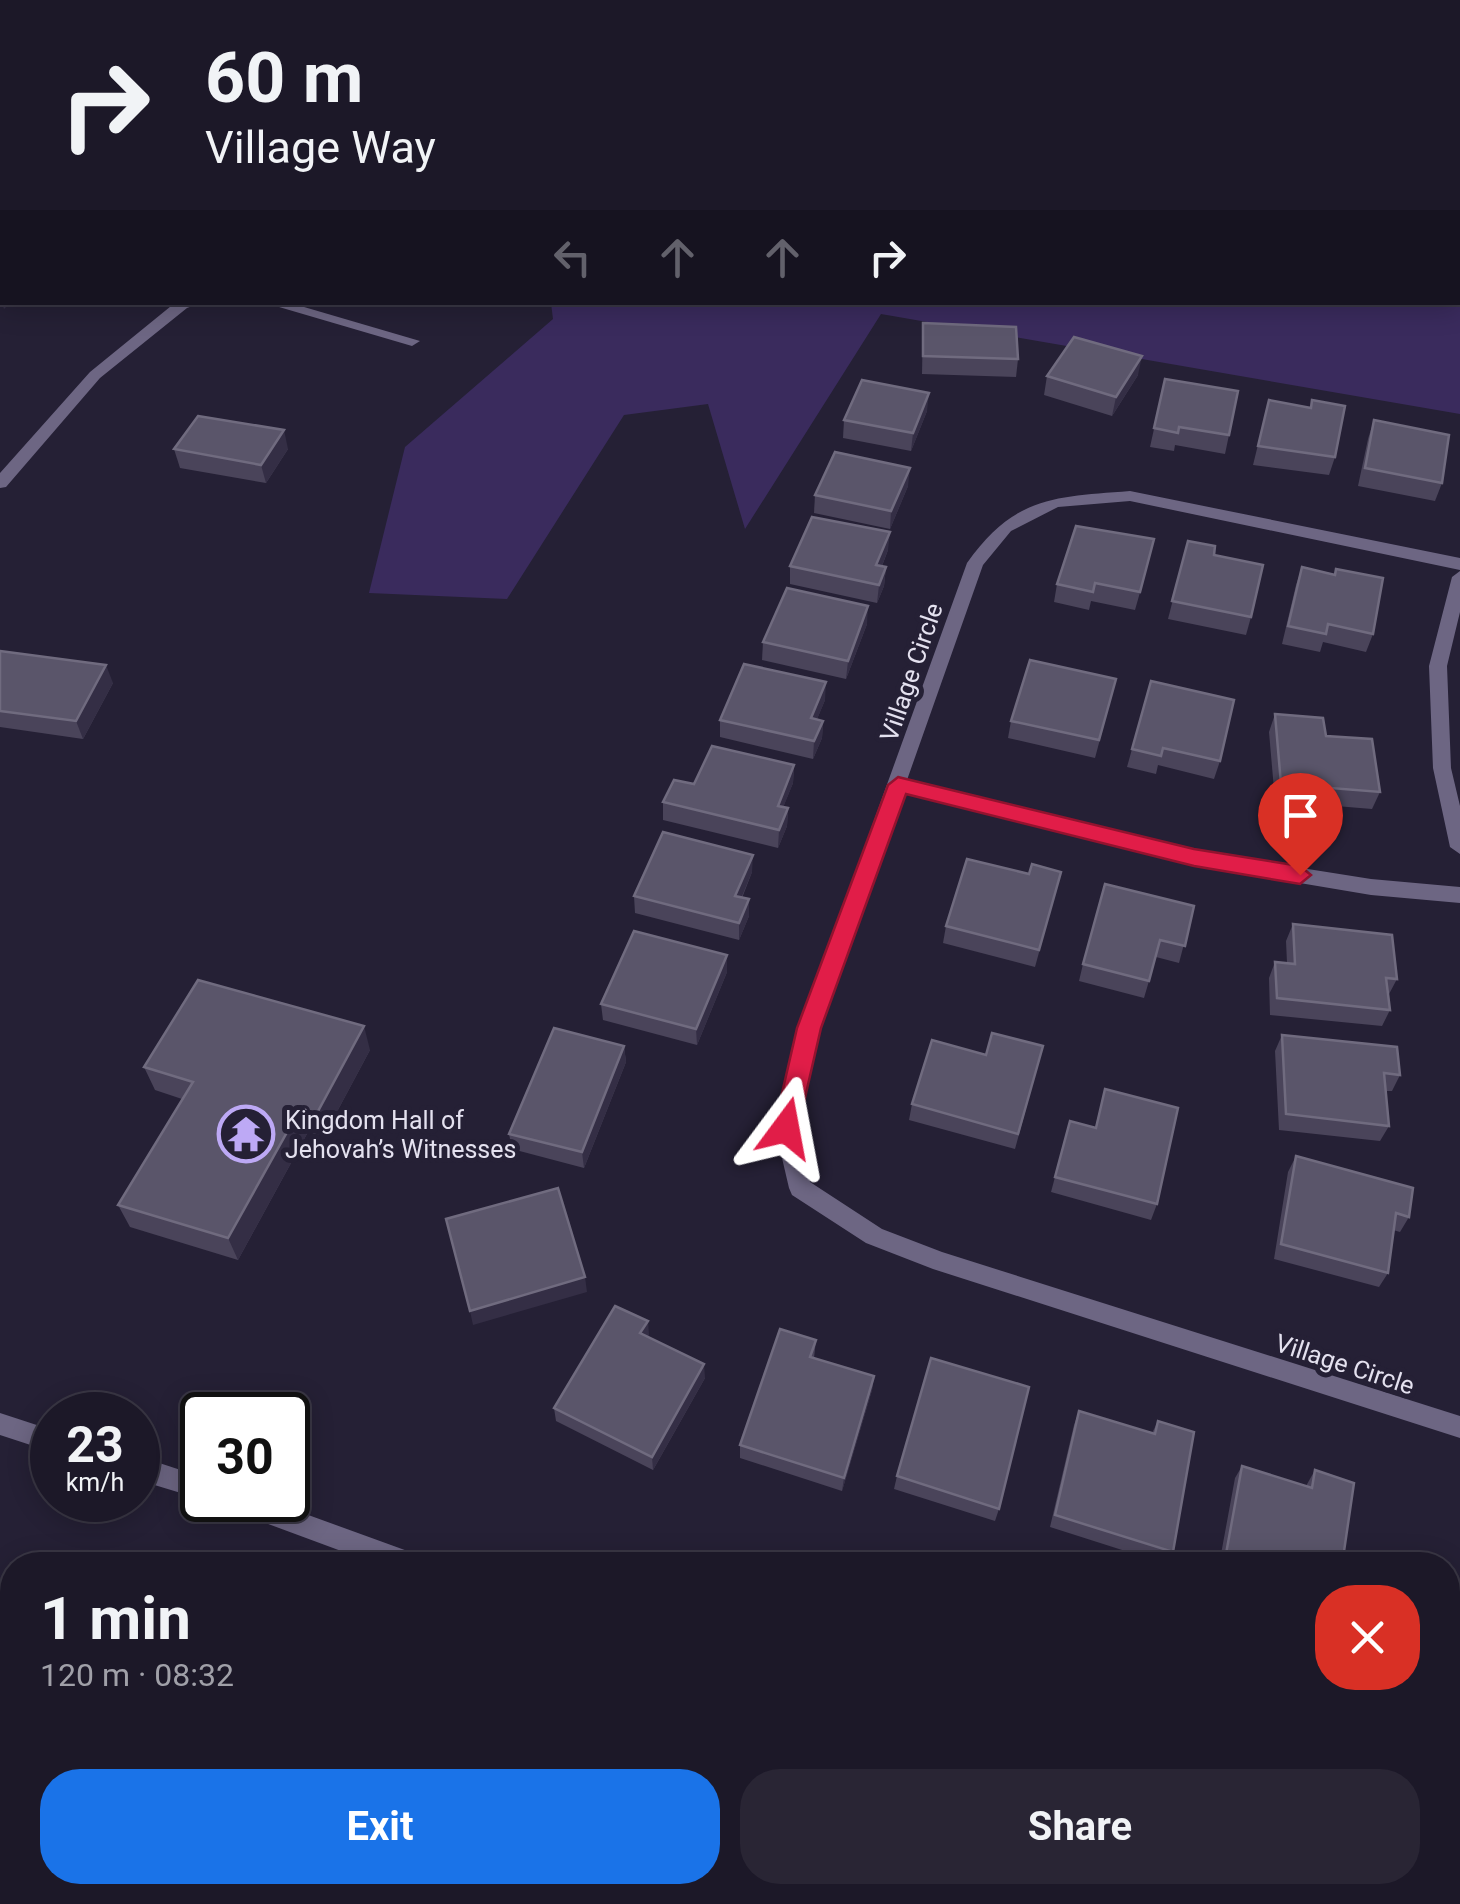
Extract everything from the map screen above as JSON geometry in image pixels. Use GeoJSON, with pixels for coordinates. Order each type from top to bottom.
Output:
{"type":"FeatureCollection","features":[{"type":"Feature","properties":{"kind":"street"},"geometry":{"type":"LineString","coordinates":[[0,483],[96,375],[182,305]]}},
{"type":"Feature","properties":{"kind":"street"},"geometry":{"type":"LineString","coordinates":[[280,305],[412,341]]}},
{"type":"Feature","properties":{"kind":"street","name":"Village Circle"},"geometry":{"type":"LineString","coordinates":[[1460,564],[1130,496],[1055,502],[1004,528],[975,563],[809,1028],[786,1128],[800,1188],[874,1236],[941,1262],[1460,1426]]}},
{"type":"Feature","properties":{"kind":"street"},"geometry":{"type":"LineString","coordinates":[[1460,577],[1438,666],[1442,768],[1460,847]]}},
{"type":"Feature","properties":{"kind":"street"},"geometry":{"type":"LineString","coordinates":[[898,785],[1194,858],[1371,886],[1460,895]]}},
{"type":"Feature","properties":{"kind":"street"},"geometry":{"type":"LineString","coordinates":[[0,1424],[30,1434]]}},
{"type":"Feature","properties":{"kind":"street"},"geometry":{"type":"LineString","coordinates":[[295,1522],[377,1552]]}},
{"type":"Feature","properties":{"kind":"shaded area"},"geometry":{"type":"Polygon","coordinates":[[[551,305],[1460,305],[1460,414],[881,314],[745,529],[708,404],[624,415],[507,599],[369,593],[405,447],[553,319],[551,305]]]}},
{"type":"Feature","properties":{"kind":"building"},"geometry":{"type":"Polygon","coordinates":[[[923,323],[1016,327],[1018,359],[923,356],[923,323]]]}},
{"type":"Feature","properties":{"kind":"building"},"geometry":{"type":"Polygon","coordinates":[[[1074,337],[1142,356],[1116,397],[1047,376],[1074,337]]]}},
{"type":"Feature","properties":{"kind":"building"},"geometry":{"type":"Polygon","coordinates":[[[1165,379],[1238,391],[1229,435],[1179,427],[1178,433],[1154,428],[1165,379]]]}},
{"type":"Feature","properties":{"kind":"building"},"geometry":{"type":"Polygon","coordinates":[[[862,380],[929,393],[913,433],[844,420],[862,380]]]}},
{"type":"Feature","properties":{"kind":"building"},"geometry":{"type":"Polygon","coordinates":[[[1269,400],[1311,408],[1312,400],[1345,406],[1335,457],[1258,446],[1269,400]]]}},
{"type":"Feature","properties":{"kind":"building"},"geometry":{"type":"Polygon","coordinates":[[[198,416],[284,430],[261,465],[174,449],[198,416]]]}},
{"type":"Feature","properties":{"kind":"building"},"geometry":{"type":"Polygon","coordinates":[[[1374,420],[1449,435],[1442,483],[1365,468],[1374,420]]]}},
{"type":"Feature","properties":{"kind":"building"},"geometry":{"type":"Polygon","coordinates":[[[835,452],[910,468],[891,511],[815,495],[835,452]]]}},
{"type":"Feature","properties":{"kind":"building"},"geometry":{"type":"Polygon","coordinates":[[[812,517],[890,532],[876,565],[886,567],[879,585],[790,566],[812,517]]]}},
{"type":"Feature","properties":{"kind":"building"},"geometry":{"type":"Polygon","coordinates":[[[1076,526],[1154,539],[1140,592],[1095,583],[1093,592],[1057,584],[1076,526]]]}},
{"type":"Feature","properties":{"kind":"building"},"geometry":{"type":"Polygon","coordinates":[[[1188,541],[1215,546],[1214,555],[1263,565],[1251,617],[1172,601],[1188,541]]]}},
{"type":"Feature","properties":{"kind":"building"},"geometry":{"type":"Polygon","coordinates":[[[1302,567],[1335,575],[1336,569],[1383,578],[1373,634],[1328,624],[1326,634],[1288,626],[1302,567]]]}},
{"type":"Feature","properties":{"kind":"building"},"geometry":{"type":"Polygon","coordinates":[[[787,588],[868,606],[848,661],[763,642],[787,588]]]}},
{"type":"Feature","properties":{"kind":"building"},"geometry":{"type":"Polygon","coordinates":[[[0,651],[106,665],[76,721],[0,711],[0,651]]]}},
{"type":"Feature","properties":{"kind":"building"},"geometry":{"type":"Polygon","coordinates":[[[1030,660],[1116,679],[1099,740],[1011,721],[1030,660]]]}},
{"type":"Feature","properties":{"kind":"building"},"geometry":{"type":"Polygon","coordinates":[[[744,664],[826,682],[811,718],[823,721],[814,741],[720,720],[744,664]]]}},
{"type":"Feature","properties":{"kind":"building"},"geometry":{"type":"Polygon","coordinates":[[[1151,681],[1234,700],[1220,761],[1163,748],[1161,756],[1132,749],[1151,681]]]}},
{"type":"Feature","properties":{"kind":"building"},"geometry":{"type":"Polygon","coordinates":[[[1275,714],[1323,718],[1326,736],[1372,739],[1380,792],[1281,784],[1275,714]]]}},
{"type":"Feature","properties":{"kind":"building"},"geometry":{"type":"Polygon","coordinates":[[[712,746],[794,765],[778,806],[788,808],[779,830],[663,802],[674,780],[694,784],[712,746]]]}},
{"type":"Feature","properties":{"kind":"building"},"geometry":{"type":"Polygon","coordinates":[[[663,832],[753,855],[735,896],[749,899],[739,923],[634,896],[663,832]]]}},
{"type":"Feature","properties":{"kind":"building"},"geometry":{"type":"Polygon","coordinates":[[[967,859],[1029,874],[1032,864],[1061,872],[1039,950],[946,926],[967,859]]]}},
{"type":"Feature","properties":{"kind":"building"},"geometry":{"type":"Polygon","coordinates":[[[1105,884],[1194,906],[1185,946],[1160,940],[1149,981],[1083,964],[1105,884]]]}},
{"type":"Feature","properties":{"kind":"building"},"geometry":{"type":"Polygon","coordinates":[[[1293,924],[1392,935],[1397,979],[1386,978],[1390,1010],[1277,998],[1275,962],[1295,964],[1293,924]]]}},
{"type":"Feature","properties":{"kind":"building"},"geometry":{"type":"Polygon","coordinates":[[[634,931],[727,955],[696,1029],[601,1004],[634,931]]]}},
{"type":"Feature","properties":{"kind":"building","name":"Kingdom Hall of Jehovah’s Witnesses"},"geometry":{"type":"Polygon","coordinates":[[[198,980],[364,1026],[317,1113],[300,1109],[228,1238],[118,1205],[193,1082],[144,1067],[198,980]]]}},
{"type":"Feature","properties":{"kind":"building"},"geometry":{"type":"Polygon","coordinates":[[[554,1028],[624,1046],[582,1152],[509,1134],[554,1028]]]}},
{"type":"Feature","properties":{"kind":"building"},"geometry":{"type":"Polygon","coordinates":[[[992,1033],[1043,1046],[1018,1134],[912,1104],[932,1040],[986,1055],[992,1033]]]}},
{"type":"Feature","properties":{"kind":"building"},"geometry":{"type":"Polygon","coordinates":[[[1282,1035],[1397,1047],[1400,1075],[1384,1073],[1389,1126],[1286,1114],[1282,1035]]]}},
{"type":"Feature","properties":{"kind":"building"},"geometry":{"type":"Polygon","coordinates":[[[1105,1089],[1178,1108],[1157,1204],[1055,1177],[1070,1121],[1096,1128],[1105,1089]]]}},
{"type":"Feature","properties":{"kind":"building"},"geometry":{"type":"Polygon","coordinates":[[[1296,1156],[1413,1188],[1409,1217],[1396,1213],[1388,1273],[1281,1244],[1296,1156]]]}},
{"type":"Feature","properties":{"kind":"building"},"geometry":{"type":"Polygon","coordinates":[[[558,1188],[585,1277],[470,1311],[446,1219],[558,1188]]]}},
{"type":"Feature","properties":{"kind":"building"},"geometry":{"type":"Polygon","coordinates":[[[615,1306],[648,1321],[640,1333],[704,1364],[652,1457],[554,1408],[615,1306]]]}},
{"type":"Feature","properties":{"kind":"building"},"geometry":{"type":"Polygon","coordinates":[[[780,1329],[816,1340],[810,1357],[874,1376],[844,1478],[740,1445],[780,1329]]]}},
{"type":"Feature","properties":{"kind":"building"},"geometry":{"type":"Polygon","coordinates":[[[931,1358],[1029,1387],[999,1509],[897,1476],[931,1358]]]}},
{"type":"Feature","properties":{"kind":"building"},"geometry":{"type":"Polygon","coordinates":[[[1079,1411],[1155,1434],[1158,1421],[1194,1432],[1173,1552],[1055,1515],[1079,1411]]]}},
{"type":"Feature","properties":{"kind":"building"},"geometry":{"type":"Polygon","coordinates":[[[1242,1466],[1312,1488],[1315,1470],[1354,1483],[1344,1552],[1226,1552],[1242,1466]]]}},
{"type":"Feature","properties":{"kind":"place","name":"Kingdom Hall of Jehovah’s Witnesses"},"geometry":{"type":"Point","coordinates":[246,1134]}},
{"type":"Feature","properties":{"kind":"route"},"geometry":{"type":"LineString","coordinates":[[786,1128],[809,1028],[898,785],[1194,858],[1300,875]]}}]}
